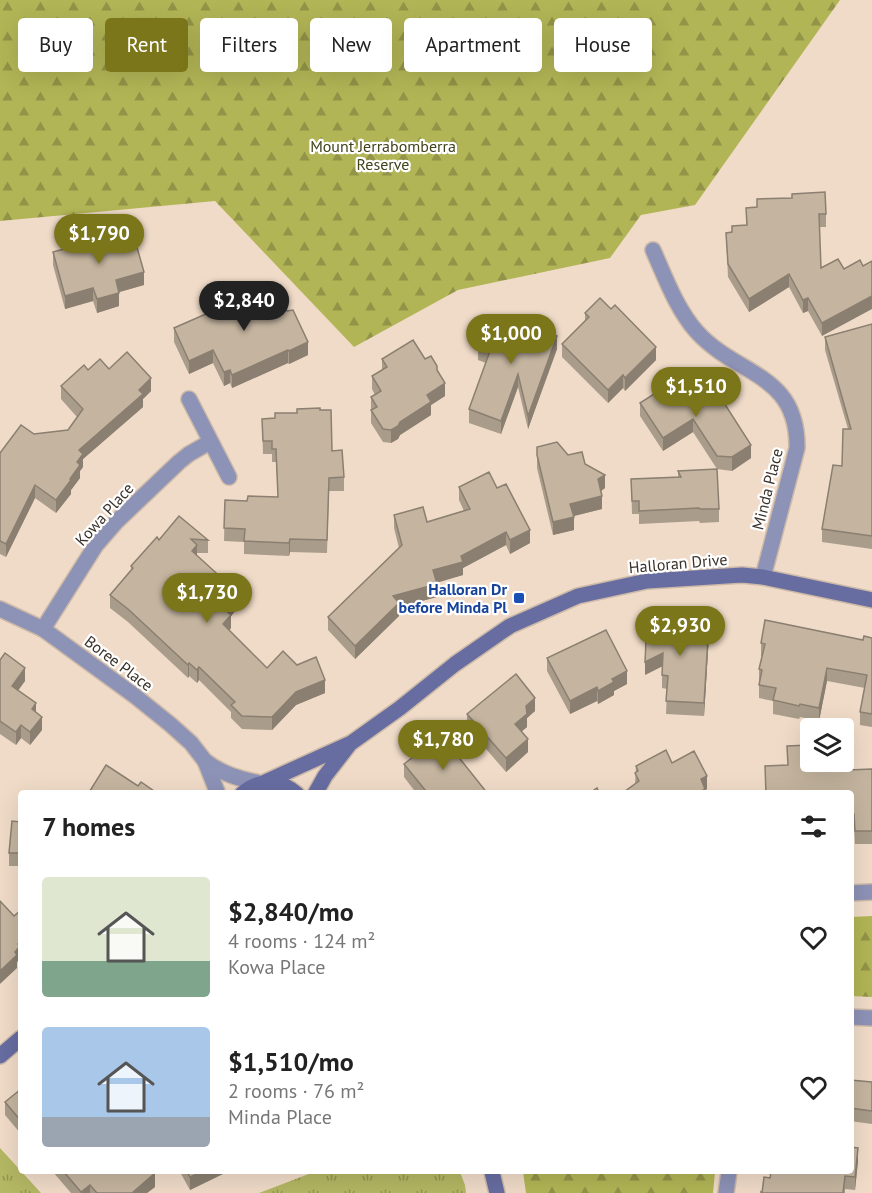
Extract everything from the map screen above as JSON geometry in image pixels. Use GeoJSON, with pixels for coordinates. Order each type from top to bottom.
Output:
{"type":"FeatureCollection","features":[{"type":"Feature","properties":{"kind":"street","name":"Minda Place"},"geometry":{"type":"LineString","coordinates":[[653,250],[685,316],[697,332],[714,348],[768,382],[784,399],[791,411],[797,435],[796,448],[763,577]]}},
{"type":"Feature","properties":{"kind":"street"},"geometry":{"type":"LineString","coordinates":[[189,399],[229,477]]}},
{"type":"Feature","properties":{"kind":"street","name":"Kowa Place"},"geometry":{"type":"LineString","coordinates":[[43,629],[105,534],[179,462],[210,442]]}},
{"type":"Feature","properties":{"kind":"street","name":"Halloran Drive"},"geometry":{"type":"LineString","coordinates":[[246,790],[351,743],[455,664],[510,626],[578,596],[647,581],[742,575],[763,577],[872,600]]}},
{"type":"Feature","properties":{"kind":"street","name":"Boree Place"},"geometry":{"type":"LineString","coordinates":[[0,609],[43,629],[153,710],[191,743],[205,761],[213,767],[230,776],[263,783]]}},
{"type":"Feature","properties":{"kind":"street","name":"Halloran Drive"},"geometry":{"type":"LineString","coordinates":[[317,790],[325,776],[351,743]]}},
{"type":"Feature","properties":{"kind":"street","name":"Boree Place"},"geometry":{"type":"LineString","coordinates":[[205,761],[216,790]]}},
{"type":"Feature","properties":{"kind":"street"},"geometry":{"type":"LineString","coordinates":[[263,783],[279,783],[293,790]]}},
{"type":"Feature","properties":{"kind":"street"},"geometry":{"type":"LineString","coordinates":[[854,893],[872,892]]}},
{"type":"Feature","properties":{"kind":"street"},"geometry":{"type":"LineString","coordinates":[[854,1017],[872,1018]]}},
{"type":"Feature","properties":{"kind":"street"},"geometry":{"type":"LineString","coordinates":[[0,1056],[18,1041]]}},
{"type":"Feature","properties":{"kind":"street"},"geometry":{"type":"LineString","coordinates":[[492,1174],[497,1193]]}},
{"type":"Feature","properties":{"kind":"street"},"geometry":{"type":"LineString","coordinates":[[726,1193],[729,1174]]}},
{"type":"Feature","properties":{"kind":"green space","name":"Mount Jerrabomberra Reserve"},"geometry":{"type":"Polygon","coordinates":[[[0,0],[840,0],[695,205],[641,215],[610,258],[458,290],[354,347],[215,201],[0,221],[0,0]]]}},
{"type":"Feature","properties":{"kind":"green space"},"geometry":{"type":"Polygon","coordinates":[[[872,916],[872,997],[854,996],[854,917],[872,916]]]}},
{"type":"Feature","properties":{"kind":"green space"},"geometry":{"type":"Polygon","coordinates":[[[0,1148],[18,1168],[18,1174],[24,1174],[41,1193],[0,1193],[0,1148]]]}},
{"type":"Feature","properties":{"kind":"green space"},"geometry":{"type":"Polygon","coordinates":[[[309,1174],[461,1174],[466,1193],[259,1193],[309,1174]]]}},
{"type":"Feature","properties":{"kind":"green space"},"geometry":{"type":"Polygon","coordinates":[[[523,1174],[715,1174],[713,1193],[526,1193],[523,1174]]]}},
{"type":"Feature","properties":{"kind":"building"},"geometry":{"type":"Polygon","coordinates":[[[825,192],[826,214],[819,214],[821,268],[838,259],[844,269],[860,260],[863,266],[872,261],[872,296],[822,323],[808,298],[803,300],[789,274],[749,299],[728,264],[726,233],[732,232],[732,226],[747,225],[746,208],[757,207],[757,199],[792,198],[792,194],[825,192]]]}},
{"type":"Feature","properties":{"kind":"building"},"geometry":{"type":"Polygon","coordinates":[[[132,230],[144,272],[116,280],[119,293],[97,299],[93,288],[65,296],[53,252],[132,230]]]}},
{"type":"Feature","properties":{"kind":"building"},"geometry":{"type":"Polygon","coordinates":[[[275,286],[287,311],[293,310],[308,342],[232,375],[230,370],[224,372],[213,350],[189,361],[174,328],[233,302],[234,306],[275,286]]]}},
{"type":"Feature","properties":{"kind":"building"},"geometry":{"type":"Polygon","coordinates":[[[600,298],[611,309],[615,305],[656,347],[625,378],[623,375],[608,390],[562,344],[589,317],[585,313],[600,298]]]}},
{"type":"Feature","properties":{"kind":"building"},"geometry":{"type":"Polygon","coordinates":[[[489,316],[523,327],[524,323],[557,336],[528,416],[518,374],[501,421],[469,409],[490,351],[478,347],[489,316]]]}},
{"type":"Feature","properties":{"kind":"building"},"geometry":{"type":"Polygon","coordinates":[[[872,324],[872,536],[822,529],[833,465],[842,466],[843,429],[851,429],[825,337],[872,324]]]}},
{"type":"Feature","properties":{"kind":"building"},"geometry":{"type":"Polygon","coordinates":[[[413,340],[425,359],[431,356],[445,383],[427,395],[431,402],[391,430],[383,429],[371,410],[377,407],[371,397],[381,391],[372,376],[387,367],[382,359],[413,340]]]}},
{"type":"Feature","properties":{"kind":"building"},"geometry":{"type":"Polygon","coordinates":[[[127,352],[151,378],[139,390],[143,394],[79,450],[83,454],[77,462],[80,465],[56,500],[35,485],[6,544],[0,541],[0,453],[21,425],[34,434],[68,430],[83,409],[61,386],[84,365],[88,370],[100,359],[109,369],[127,352]]]}},
{"type":"Feature","properties":{"kind":"building"},"geometry":{"type":"Polygon","coordinates":[[[682,378],[691,393],[698,389],[707,403],[719,395],[751,445],[732,457],[717,456],[693,419],[663,438],[640,403],[682,378]]]}},
{"type":"Feature","properties":{"kind":"building"},"geometry":{"type":"Polygon","coordinates":[[[320,408],[320,410],[331,410],[332,451],[342,450],[344,477],[329,478],[327,540],[290,539],[289,543],[244,541],[245,529],[224,528],[225,500],[247,501],[248,496],[278,497],[276,449],[272,449],[272,441],[263,441],[262,419],[275,418],[275,413],[297,413],[297,409],[320,408]]]}},
{"type":"Feature","properties":{"kind":"building"},"geometry":{"type":"Polygon","coordinates":[[[557,442],[568,455],[582,452],[585,464],[605,475],[598,479],[602,496],[570,504],[574,517],[553,522],[537,447],[557,442]]]}},
{"type":"Feature","properties":{"kind":"building"},"geometry":{"type":"Polygon","coordinates":[[[717,469],[719,509],[639,511],[639,501],[632,501],[631,479],[681,477],[678,471],[717,469]]]}},
{"type":"Feature","properties":{"kind":"building"},"geometry":{"type":"Polygon","coordinates":[[[489,472],[497,488],[506,484],[530,530],[510,540],[506,532],[461,556],[463,562],[433,570],[437,584],[393,596],[399,603],[355,646],[328,617],[402,545],[394,515],[423,507],[427,522],[470,509],[459,487],[489,472]]]}},
{"type":"Feature","properties":{"kind":"building"},"geometry":{"type":"Polygon","coordinates":[[[179,516],[208,540],[191,539],[197,545],[192,551],[225,581],[230,575],[244,588],[225,610],[231,615],[223,624],[267,668],[283,651],[297,665],[316,657],[325,680],[296,692],[272,717],[242,716],[231,705],[235,702],[199,667],[197,670],[189,663],[188,665],[110,595],[133,568],[131,566],[157,537],[159,540],[179,516]]]}},
{"type":"Feature","properties":{"kind":"building"},"geometry":{"type":"Polygon","coordinates":[[[647,619],[709,622],[704,703],[666,701],[668,676],[662,675],[663,653],[645,662],[647,619]]]}},
{"type":"Feature","properties":{"kind":"building"},"geometry":{"type":"Polygon","coordinates":[[[765,620],[863,640],[864,636],[872,638],[872,714],[860,712],[867,675],[827,668],[819,708],[773,700],[776,688],[759,685],[762,670],[759,669],[765,644],[761,643],[765,620]]]}},
{"type":"Feature","properties":{"kind":"building"},"geometry":{"type":"Polygon","coordinates":[[[606,630],[627,671],[612,679],[614,682],[598,691],[597,687],[570,701],[547,658],[606,630]]]}},
{"type":"Feature","properties":{"kind":"building"},"geometry":{"type":"Polygon","coordinates":[[[5,653],[25,668],[12,686],[36,703],[32,709],[42,717],[30,732],[21,725],[16,732],[0,721],[0,660],[5,653]]]}},
{"type":"Feature","properties":{"kind":"building"},"geometry":{"type":"Polygon","coordinates":[[[516,674],[535,698],[526,706],[527,714],[515,724],[528,739],[506,758],[467,714],[516,674]]]}},
{"type":"Feature","properties":{"kind":"building"},"geometry":{"type":"Polygon","coordinates":[[[441,735],[485,790],[425,790],[404,764],[441,735]]]}},
{"type":"Feature","properties":{"kind":"building"},"geometry":{"type":"Polygon","coordinates":[[[800,745],[800,772],[854,772],[854,770],[872,769],[872,831],[855,831],[854,790],[766,790],[765,766],[788,765],[787,746],[800,745]]]}},
{"type":"Feature","properties":{"kind":"building"},"geometry":{"type":"Polygon","coordinates":[[[666,750],[672,763],[694,751],[707,776],[701,779],[705,789],[627,790],[639,781],[635,773],[638,771],[636,766],[666,750]]]}},
{"type":"Feature","properties":{"kind":"building"},"geometry":{"type":"Polygon","coordinates":[[[106,765],[138,786],[141,782],[153,790],[90,790],[106,765]]]}},
{"type":"Feature","properties":{"kind":"building"},"geometry":{"type":"Polygon","coordinates":[[[12,821],[18,822],[18,853],[9,853],[12,821]]]}},
{"type":"Feature","properties":{"kind":"building"},"geometry":{"type":"Polygon","coordinates":[[[0,901],[14,916],[18,913],[18,948],[15,952],[17,955],[0,971],[0,901]]]}},
{"type":"Feature","properties":{"kind":"building"},"geometry":{"type":"Polygon","coordinates":[[[854,1080],[872,1082],[872,1111],[854,1109],[854,1080]]]}},
{"type":"Feature","properties":{"kind":"building"},"geometry":{"type":"Polygon","coordinates":[[[18,1091],[18,1117],[5,1102],[18,1091]]]}},
{"type":"Feature","properties":{"kind":"building"},"geometry":{"type":"Polygon","coordinates":[[[854,1148],[858,1148],[855,1177],[845,1176],[843,1193],[762,1193],[764,1177],[770,1178],[771,1174],[854,1174],[854,1148]]]}},
{"type":"Feature","properties":{"kind":"building"},"geometry":{"type":"Polygon","coordinates":[[[66,1174],[154,1174],[132,1193],[97,1193],[90,1185],[81,1192],[66,1174]]]}},
{"type":"Feature","properties":{"kind":"place","name":"Halloran Dr before Minda Pl"},"geometry":{"type":"Point","coordinates":[519,598]}}]}
